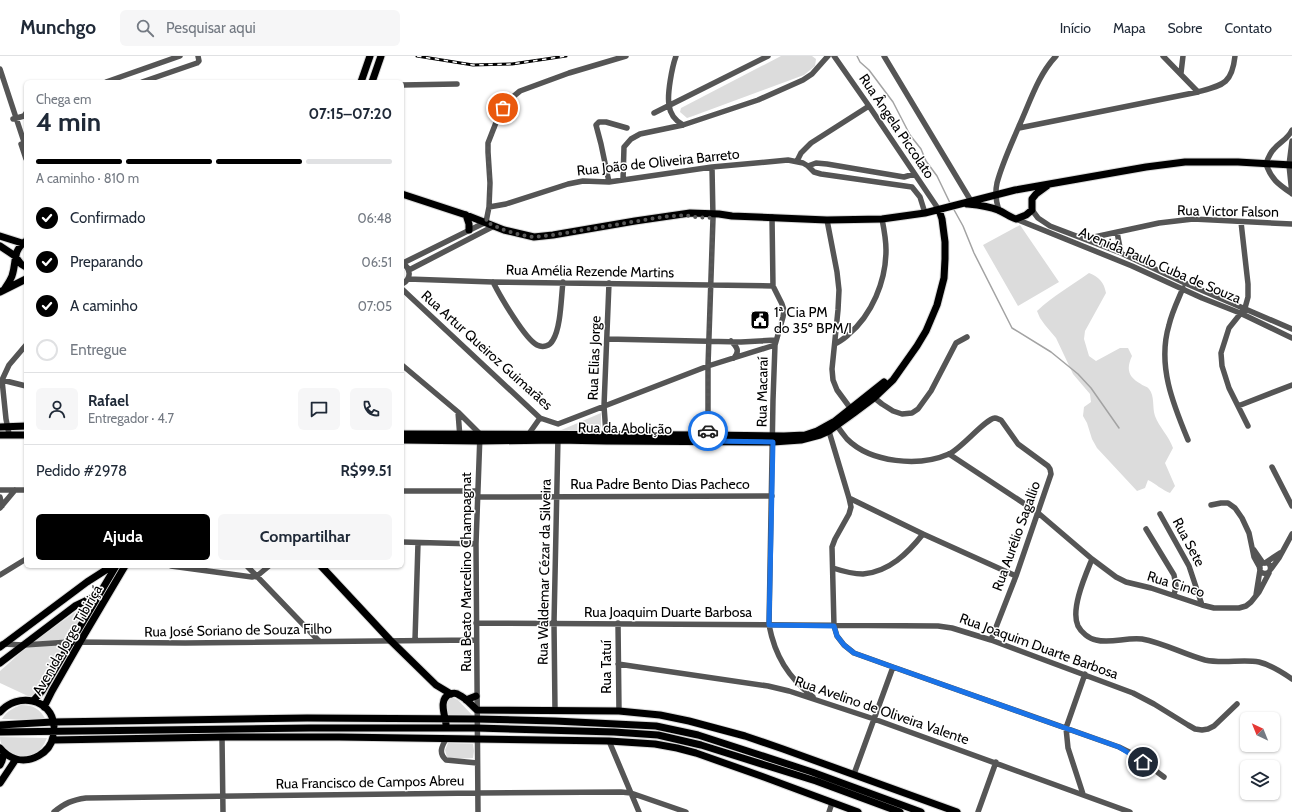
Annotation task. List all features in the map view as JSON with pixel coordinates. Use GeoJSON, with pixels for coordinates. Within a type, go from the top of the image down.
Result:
{"type":"FeatureCollection","features":[{"type":"Feature","properties":{"kind":"main road"},"geometry":{"type":"LineString","coordinates":[[362,80],[370,57]]}},
{"type":"Feature","properties":{"kind":"main road"},"geometry":{"type":"LineString","coordinates":[[373,80],[380,59]]}},
{"type":"Feature","properties":{"kind":"main road"},"geometry":{"type":"LineString","coordinates":[[404,195],[521,235],[534,237],[696,213],[713,216],[827,220],[882,219],[925,213],[996,194],[1146,167],[1185,162],[1290,165]]}},
{"type":"Feature","properties":{"kind":"main road"},"geometry":{"type":"LineString","coordinates":[[1032,199],[1039,192],[1053,184]]}},
{"type":"Feature","properties":{"kind":"main road"},"geometry":{"type":"LineString","coordinates":[[961,204],[986,206],[1016,219],[1026,215],[1032,210],[1032,199],[1030,194],[1023,189]]}},
{"type":"Feature","properties":{"kind":"main road","name":"Rua da Abolição"},"geometry":{"type":"LineString","coordinates":[[404,434],[479,438],[558,437],[606,434],[801,440],[820,435],[893,380],[926,331],[941,293],[944,278],[945,254],[942,209]]}},
{"type":"Feature","properties":{"kind":"main road"},"geometry":{"type":"LineString","coordinates":[[466,215],[469,230]]}},
{"type":"Feature","properties":{"kind":"main road"},"geometry":{"type":"LineString","coordinates":[[0,236],[24,242],[16,251],[12,277],[2,291]]}},
{"type":"Feature","properties":{"kind":"main road"},"geometry":{"type":"LineString","coordinates":[[0,246],[15,256],[24,266]]}},
{"type":"Feature","properties":{"kind":"main road"},"geometry":{"type":"LineString","coordinates":[[2,291],[24,280]]}},
{"type":"Feature","properties":{"kind":"main road","name":"Rua da Abolição"},"geometry":{"type":"LineString","coordinates":[[836,424],[851,409],[872,396]]}},
{"type":"Feature","properties":{"kind":"main road"},"geometry":{"type":"LineString","coordinates":[[0,427],[24,426]]}},
{"type":"Feature","properties":{"kind":"main road"},"geometry":{"type":"LineString","coordinates":[[0,435],[24,435]]}},
{"type":"Feature","properties":{"kind":"main road","name":"Rua da Abolição"},"geometry":{"type":"LineString","coordinates":[[479,438],[528,435],[606,441],[708,438]]}},
{"type":"Feature","properties":{"kind":"main road","name":"Rua da Abolição"},"geometry":{"type":"LineString","coordinates":[[404,440],[460,437]]}},
{"type":"Feature","properties":{"kind":"main road"},"geometry":{"type":"LineString","coordinates":[[1,645],[86,582],[109,568]]}},
{"type":"Feature","properties":{"kind":"main road","name":"Avenida Jorge Tibiriçá"},"geometry":{"type":"LineString","coordinates":[[33,701],[42,691],[115,568]]}},
{"type":"Feature","properties":{"kind":"main road","name":"Avenida Jorge Tibiriçá"},"geometry":{"type":"LineString","coordinates":[[44,707],[124,568]]}},
{"type":"Feature","properties":{"kind":"main road"},"geometry":{"type":"LineString","coordinates":[[323,568],[390,640],[436,685],[451,694],[459,695],[477,710],[618,711],[690,721],[716,727],[783,748],[957,812]]}},
{"type":"Feature","properties":{"kind":"main road"},"geometry":{"type":"LineString","coordinates":[[0,663],[75,606],[98,595],[106,598]]}},
{"type":"Feature","properties":{"kind":"main road"},"geometry":{"type":"LineString","coordinates":[[75,606],[80,606],[88,612]]}},
{"type":"Feature","properties":{"kind":"main road"},"geometry":{"type":"LineString","coordinates":[[436,685],[443,701],[443,710],[447,729],[446,739]]}},
{"type":"Feature","properties":{"kind":"main road"},"geometry":{"type":"LineString","coordinates":[[443,701],[448,695],[451,694]]}},
{"type":"Feature","properties":{"kind":"main road"},"geometry":{"type":"LineString","coordinates":[[466,700],[476,696]]}},
{"type":"Feature","properties":{"kind":"main road","name":"Avenida Jorge Tibiriçá"},"geometry":{"type":"LineString","coordinates":[[0,712],[14,701],[33,701],[44,707],[49,712],[53,722],[54,731],[52,740],[45,751],[34,759],[16,759]]}},
{"type":"Feature","properties":{"kind":"main road"},"geometry":{"type":"LineString","coordinates":[[0,725],[53,722],[307,718],[477,719],[656,726],[706,738],[812,772],[921,812]]}},
{"type":"Feature","properties":{"kind":"main road"},"geometry":{"type":"LineString","coordinates":[[0,732],[310,728],[477,728],[614,732],[658,735],[701,745],[801,777],[900,812]]}},
{"type":"Feature","properties":{"kind":"main road"},"geometry":{"type":"LineString","coordinates":[[52,740],[222,737],[609,741],[655,744],[677,748],[761,776],[858,812]]}},
{"type":"Feature","properties":{"kind":"main road"},"geometry":{"type":"LineString","coordinates":[[0,783],[16,759],[2,750]]}},
{"type":"Feature","properties":{"kind":"main road"},"geometry":{"type":"LineString","coordinates":[[0,765],[2,761],[2,750]]}},
{"type":"Feature","properties":{"kind":"street"},"geometry":{"type":"LineString","coordinates":[[112,80],[180,56]]}},
{"type":"Feature","properties":{"kind":"street"},"geometry":{"type":"LineString","coordinates":[[148,80],[197,63],[199,61],[198,56]]}},
{"type":"Feature","properties":{"kind":"street"},"geometry":{"type":"LineString","coordinates":[[404,262],[486,222],[489,207],[490,182],[488,143],[497,120],[509,100],[520,91],[569,73],[626,56]]}},
{"type":"Feature","properties":{"kind":"street"},"geometry":{"type":"LineString","coordinates":[[676,56],[670,85],[669,105],[673,116],[683,125]]}},
{"type":"Feature","properties":{"kind":"street"},"geometry":{"type":"LineString","coordinates":[[654,112],[768,56]]}},
{"type":"Feature","properties":{"kind":"street"},"geometry":{"type":"LineString","coordinates":[[623,180],[624,148],[631,139],[640,134],[683,125],[758,100],[803,80],[812,74],[828,56]]}},
{"type":"Feature","properties":{"kind":"street","name":"Rua Ângela Piccolato"},"geometry":{"type":"LineString","coordinates":[[834,56],[923,188],[942,209]]}},
{"type":"Feature","properties":{"kind":"street"},"geometry":{"type":"LineString","coordinates":[[884,56],[971,201]]}},
{"type":"Feature","properties":{"kind":"street"},"geometry":{"type":"LineString","coordinates":[[999,211],[996,194],[998,180],[1007,155],[1039,80],[1046,68],[1056,56]]}},
{"type":"Feature","properties":{"kind":"street"},"geometry":{"type":"LineString","coordinates":[[1163,56],[1198,92]]}},
{"type":"Feature","properties":{"kind":"street"},"geometry":{"type":"LineString","coordinates":[[1181,74],[1183,56]]}},
{"type":"Feature","properties":{"kind":"street"},"geometry":{"type":"LineString","coordinates":[[1019,128],[1215,88],[1228,79],[1232,74],[1235,56]]}},
{"type":"Feature","properties":{"kind":"street"},"geometry":{"type":"LineString","coordinates":[[0,69],[24,152]]}},
{"type":"Feature","properties":{"kind":"street"},"geometry":{"type":"LineString","coordinates":[[0,81],[24,143]]}},
{"type":"Feature","properties":{"kind":"street"},"geometry":{"type":"LineString","coordinates":[[404,85],[457,84]]}},
{"type":"Feature","properties":{"kind":"street"},"geometry":{"type":"LineString","coordinates":[[797,161],[801,153],[811,144],[869,106]]}},
{"type":"Feature","properties":{"kind":"street"},"geometry":{"type":"LineString","coordinates":[[14,119],[24,115]]}},
{"type":"Feature","properties":{"kind":"street"},"geometry":{"type":"LineString","coordinates":[[609,182],[596,125],[599,122],[606,122],[627,128]]}},
{"type":"Feature","properties":{"kind":"street"},"geometry":{"type":"LineString","coordinates":[[1292,130],[1289,136],[1270,154],[1266,164],[1269,173],[1275,181],[1292,194]]}},
{"type":"Feature","properties":{"kind":"street"},"geometry":{"type":"LineString","coordinates":[[1282,142],[1291,150]]}},
{"type":"Feature","properties":{"kind":"street"},"geometry":{"type":"LineString","coordinates":[[1292,142],[1290,165],[1292,194]]}},
{"type":"Feature","properties":{"kind":"street","name":"Rua João de Oliveira Barreto"},"geometry":{"type":"LineString","coordinates":[[489,207],[506,204],[568,184],[583,181],[609,182],[712,167],[788,160],[797,161],[808,166],[814,172],[821,174],[923,188]]}},
{"type":"Feature","properties":{"kind":"street"},"geometry":{"type":"LineString","coordinates":[[808,166],[816,163],[827,164],[904,177],[914,174]]}},
{"type":"Feature","properties":{"kind":"street"},"geometry":{"type":"LineString","coordinates":[[708,438],[708,366],[713,216],[712,167]]}},
{"type":"Feature","properties":{"kind":"street"},"geometry":{"type":"LineString","coordinates":[[912,187],[920,197],[925,213]]}},
{"type":"Feature","properties":{"kind":"street","name":"Avenida Paulo Cuba de Souza"},"geometry":{"type":"LineString","coordinates":[[1032,210],[1038,218],[1050,226],[1121,253],[1185,283],[1292,329]]}},
{"type":"Feature","properties":{"kind":"street","name":"Rua Macaraí"},"geometry":{"type":"LineString","coordinates":[[772,218],[772,286],[784,310],[775,343],[769,625],[772,641],[786,670],[804,690],[816,699]]}},
{"type":"Feature","properties":{"kind":"street"},"geometry":{"type":"LineString","coordinates":[[835,344],[848,336],[859,325],[868,312],[882,281],[886,251],[882,219]]}},
{"type":"Feature","properties":{"kind":"street","name":"Avenida Paulo Cuba de Souza"},"geometry":{"type":"LineString","coordinates":[[1016,219],[1132,266],[1240,313],[1292,338]]}},
{"type":"Feature","properties":{"kind":"street","name":"Rua Victor Falson"},"geometry":{"type":"LineString","coordinates":[[1085,239],[1177,220],[1193,219],[1292,224]]}},
{"type":"Feature","properties":{"kind":"street"},"geometry":{"type":"LineString","coordinates":[[827,220],[839,290],[832,369],[833,380],[837,390],[851,409]]}},
{"type":"Feature","properties":{"kind":"street"},"geometry":{"type":"LineString","coordinates":[[1241,222],[1248,284],[1248,297],[1245,308],[1229,328],[1221,353],[1222,366],[1229,388],[1248,426]]}},
{"type":"Feature","properties":{"kind":"street"},"geometry":{"type":"LineString","coordinates":[[409,270],[494,226]]}},
{"type":"Feature","properties":{"kind":"street"},"geometry":{"type":"LineString","coordinates":[[1117,232],[1121,253]]}},
{"type":"Feature","properties":{"kind":"street"},"geometry":{"type":"LineString","coordinates":[[404,264],[410,273],[408,279],[404,282]]}},
{"type":"Feature","properties":{"kind":"street","name":"Rua Amélia Rezende Martins"},"geometry":{"type":"LineString","coordinates":[[408,279],[493,282],[772,286]]}},
{"type":"Feature","properties":{"kind":"street"},"geometry":{"type":"LineString","coordinates":[[493,282],[506,306],[529,338],[536,345],[541,347],[548,346],[553,341],[557,328],[563,282]]}},
{"type":"Feature","properties":{"kind":"street","name":"Rua Elias Jorge"},"geometry":{"type":"LineString","coordinates":[[606,434],[604,406],[608,283]]}},
{"type":"Feature","properties":{"kind":"street"},"geometry":{"type":"LineString","coordinates":[[1185,283],[1168,326],[1165,346],[1165,365],[1174,404],[1188,440]]}},
{"type":"Feature","properties":{"kind":"street","name":"Rua Artur Queiroz Guimarães"},"geometry":{"type":"LineString","coordinates":[[404,291],[540,418],[558,424],[604,406]]}},
{"type":"Feature","properties":{"kind":"street"},"geometry":{"type":"LineString","coordinates":[[872,396],[893,411],[902,414],[912,413],[918,409],[931,391],[956,343],[967,336]]}},
{"type":"Feature","properties":{"kind":"street"},"geometry":{"type":"LineString","coordinates":[[607,339],[709,340],[775,343]]}},
{"type":"Feature","properties":{"kind":"street"},"geometry":{"type":"LineString","coordinates":[[731,341],[736,346],[737,350],[737,354],[733,358]]}},
{"type":"Feature","properties":{"kind":"street"},"geometry":{"type":"LineString","coordinates":[[604,406],[708,366],[775,343]]}},
{"type":"Feature","properties":{"kind":"street"},"geometry":{"type":"LineString","coordinates":[[9,434],[2,380],[9,365],[24,346]]}},
{"type":"Feature","properties":{"kind":"street"},"geometry":{"type":"LineString","coordinates":[[404,366],[458,412],[479,438]]}},
{"type":"Feature","properties":{"kind":"street"},"geometry":{"type":"LineString","coordinates":[[2,380],[24,386]]}},
{"type":"Feature","properties":{"kind":"street"},"geometry":{"type":"LineString","coordinates":[[1238,406],[1292,385]]}},
{"type":"Feature","properties":{"kind":"street"},"geometry":{"type":"LineString","coordinates":[[458,412],[460,437]]}},
{"type":"Feature","properties":{"kind":"street"},"geometry":{"type":"LineString","coordinates":[[528,435],[540,418]]}},
{"type":"Feature","properties":{"kind":"street","name":"Rua Aurélio Sagallio"},"geometry":{"type":"LineString","coordinates":[[948,454],[961,446],[986,422],[994,418],[1000,420],[1020,446],[1050,469],[1051,474],[1046,490],[1037,512],[1016,576],[991,640]]}},
{"type":"Feature","properties":{"kind":"street"},"geometry":{"type":"LineString","coordinates":[[836,424],[847,439],[856,446],[884,459],[903,462],[920,461],[948,454]]}},
{"type":"Feature","properties":{"kind":"street"},"geometry":{"type":"LineString","coordinates":[[828,429],[851,507],[850,514],[832,547],[834,626],[837,636],[844,645],[854,653],[1119,747],[1133,754],[1164,777]]}},
{"type":"Feature","properties":{"kind":"street","name":"Rua Waldemar Cézar da Silveira"},"geometry":{"type":"LineString","coordinates":[[555,710],[554,623],[558,437]]}},
{"type":"Feature","properties":{"kind":"street","name":"Rua Beato Marcelino Champagnat"},"geometry":{"type":"LineString","coordinates":[[478,812],[476,544],[479,438]]}},
{"type":"Feature","properties":{"kind":"street","name":"Rua Cinco"},"geometry":{"type":"LineString","coordinates":[[948,454],[1037,512],[1092,558],[1126,582],[1214,608],[1239,608],[1246,606],[1251,602],[1259,592],[1292,534]]}},
{"type":"Feature","properties":{"kind":"street"},"geometry":{"type":"LineString","coordinates":[[1272,467],[1292,506]]}},
{"type":"Feature","properties":{"kind":"street"},"geometry":{"type":"LineString","coordinates":[[0,490],[24,490]]}},
{"type":"Feature","properties":{"kind":"street"},"geometry":{"type":"LineString","coordinates":[[1,507],[16,490]]}},
{"type":"Feature","properties":{"kind":"street"},"geometry":{"type":"LineString","coordinates":[[404,491],[477,491]]}},
{"type":"Feature","properties":{"kind":"street","name":"Rua Padre Bento Dias Pacheco"},"geometry":{"type":"LineString","coordinates":[[477,497],[772,496]]}},
{"type":"Feature","properties":{"kind":"street"},"geometry":{"type":"LineString","coordinates":[[0,497],[1,507]]}},
{"type":"Feature","properties":{"kind":"street"},"geometry":{"type":"LineString","coordinates":[[849,498],[923,534],[1016,576]]}},
{"type":"Feature","properties":{"kind":"street"},"geometry":{"type":"LineString","coordinates":[[1211,505],[1228,503],[1235,508],[1246,525],[1252,546],[1262,566],[1264,574],[1270,571],[1270,565],[1262,566]]}},
{"type":"Feature","properties":{"kind":"street","name":"Rua Sete"},"geometry":{"type":"LineString","coordinates":[[1160,514],[1190,566],[1202,605]]}},
{"type":"Feature","properties":{"kind":"street"},"geometry":{"type":"LineString","coordinates":[[1146,529],[1174,575],[1176,586],[1174,595]]}},
{"type":"Feature","properties":{"kind":"street"},"geometry":{"type":"LineString","coordinates":[[833,568],[863,574],[883,568],[894,563],[906,554],[923,534]]}},
{"type":"Feature","properties":{"kind":"street"},"geometry":{"type":"LineString","coordinates":[[404,542],[476,544]]}},
{"type":"Feature","properties":{"kind":"street"},"geometry":{"type":"LineString","coordinates":[[415,640],[418,543]]}},
{"type":"Feature","properties":{"kind":"street"},"geometry":{"type":"LineString","coordinates":[[1256,595],[1262,566],[1280,553]]}},
{"type":"Feature","properties":{"kind":"street"},"geometry":{"type":"LineString","coordinates":[[1092,558],[1076,604],[1076,617],[1078,625],[1089,638],[1102,642],[1141,639],[1159,643],[1207,660],[1217,662],[1258,662],[1273,667],[1292,678]]}},
{"type":"Feature","properties":{"kind":"street"},"geometry":{"type":"LineString","coordinates":[[0,575],[24,560]]}},
{"type":"Feature","properties":{"kind":"street"},"geometry":{"type":"LineString","coordinates":[[184,568],[245,577],[257,576],[267,568]]}},
{"type":"Feature","properties":{"kind":"street"},"geometry":{"type":"LineString","coordinates":[[249,568],[319,641]]}},
{"type":"Feature","properties":{"kind":"street","name":"Rua Joaquim Duarte Barbosa"},"geometry":{"type":"LineString","coordinates":[[476,623],[938,626],[952,628],[991,640],[1085,674],[1138,696],[1195,729],[1208,729],[1214,726],[1237,704]]}},
{"type":"Feature","properties":{"kind":"street","name":"Rua Tatuí"},"geometry":{"type":"LineString","coordinates":[[618,623],[618,711]]}},
{"type":"Feature","properties":{"kind":"street","name":"Rua José Soriano de Souza Filho"},"geometry":{"type":"LineString","coordinates":[[1,645],[70,642],[185,643],[476,640]]}},
{"type":"Feature","properties":{"kind":"street","name":"Rua Avelino de Oliveira Valente"},"geometry":{"type":"LineString","coordinates":[[618,664],[768,686],[789,691],[996,762],[1130,812]]}},
{"type":"Feature","properties":{"kind":"street"},"geometry":{"type":"LineString","coordinates":[[854,774],[893,667]]}},
{"type":"Feature","properties":{"kind":"street"},"geometry":{"type":"LineString","coordinates":[[1083,794],[1068,748],[1066,728],[1085,674]]}},
{"type":"Feature","properties":{"kind":"street"},"geometry":{"type":"LineString","coordinates":[[222,737],[223,812]]}},
{"type":"Feature","properties":{"kind":"street"},"geometry":{"type":"LineString","coordinates":[[446,739],[441,747],[442,755],[446,760],[477,763]]}},
{"type":"Feature","properties":{"kind":"street"},"geometry":{"type":"LineString","coordinates":[[609,741],[639,812]]}},
{"type":"Feature","properties":{"kind":"street"},"geometry":{"type":"LineString","coordinates":[[978,812],[996,762]]}},
{"type":"Feature","properties":{"kind":"street","name":"Rua Francisco de Campos Abreu"},"geometry":{"type":"LineString","coordinates":[[54,812],[62,805],[74,800],[86,798],[478,792],[621,792],[631,793],[686,812]]}},
{"type":"Feature","properties":{"kind":"street"},"geometry":{"type":"LineString","coordinates":[[829,812],[832,803]]}},
{"type":"Feature","properties":{"kind":"shaded area"},"geometry":{"type":"Polygon","coordinates":[[[781,56],[812,56],[816,59],[815,66],[804,75],[693,116],[687,118],[680,112],[681,108],[781,56]]]}},
{"type":"Feature","properties":{"kind":"shaded area"},"geometry":{"type":"Polygon","coordinates":[[[1020,225],[1059,282],[1018,306],[983,245],[1020,225]]]}},
{"type":"Feature","properties":{"kind":"shaded area"},"geometry":{"type":"Polygon","coordinates":[[[1089,273],[1096,276],[1100,280],[1106,293],[1085,331],[1084,339],[1089,356],[1096,361],[1120,348],[1128,348],[1132,356],[1129,365],[1129,372],[1133,378],[1147,387],[1151,392],[1155,416],[1173,448],[1165,463],[1175,486],[1170,493],[1148,480],[1145,488],[1137,491],[1097,448],[1083,416],[1084,407],[1091,402],[1090,394],[1073,374],[1056,338],[1040,318],[1037,311],[1089,273]]]}},
{"type":"Feature","properties":{"kind":"shaded area"},"geometry":{"type":"Polygon","coordinates":[[[601,413],[601,434],[561,435],[559,431],[601,413]]]}},
{"type":"Feature","properties":{"kind":"shaded area"},"geometry":{"type":"Polygon","coordinates":[[[78,610],[82,610],[83,613],[35,693],[30,697],[0,683],[0,671],[28,646],[78,610]]]}},
{"type":"Feature","properties":{"kind":"shaded area"},"geometry":{"type":"Polygon","coordinates":[[[452,697],[458,700],[473,716],[446,715],[448,699],[452,697]]]}},
{"type":"Feature","properties":{"kind":"shaded area"},"geometry":{"type":"Polygon","coordinates":[[[21,705],[36,708],[46,720],[2,719],[10,710],[21,705]]]}},
{"type":"Feature","properties":{"kind":"shaded area"},"geometry":{"type":"Polygon","coordinates":[[[0,737],[47,738],[38,751],[28,756],[22,756],[12,754],[7,751],[1,743],[0,737]]]}},
{"type":"Feature","properties":{"kind":"shaded area"},"geometry":{"type":"Polygon","coordinates":[[[448,743],[473,744],[473,758],[454,759],[447,757],[445,750],[448,743]]]}},
{"type":"Feature","properties":{"kind":"waterway"},"geometry":{"type":"LineString","coordinates":[[857,56],[860,62],[869,70],[893,102],[910,135],[921,149],[926,161],[937,176],[951,205]]}},
{"type":"Feature","properties":{"kind":"waterway"},"geometry":{"type":"LineString","coordinates":[[953,208],[1012,328],[1051,352],[1078,374],[1091,388],[1119,428]]}},
{"type":"Feature","properties":{"kind":"railway"},"geometry":{"type":"LineString","coordinates":[[417,56],[473,65],[512,64],[566,56]]}},
{"type":"Feature","properties":{"kind":"way so far"},"geometry":{"type":"LineString","coordinates":[[503,108],[488,143],[490,182],[489,207],[486,222],[504,230],[534,237],[662,217],[686,215],[693,217],[713,218],[708,366],[708,431]]}},
{"type":"Feature","properties":{"kind":"place","name":"1ª Cia PM do 35º BPM/I"},"geometry":{"type":"Point","coordinates":[760,320]}},
{"type":"Feature","properties":{"kind":"route"},"geometry":{"type":"LineString","coordinates":[[708,431],[708,441],[773,442],[769,625],[834,626],[837,636],[844,645],[854,653],[1119,747],[1133,754],[1143,762]]}}]}
